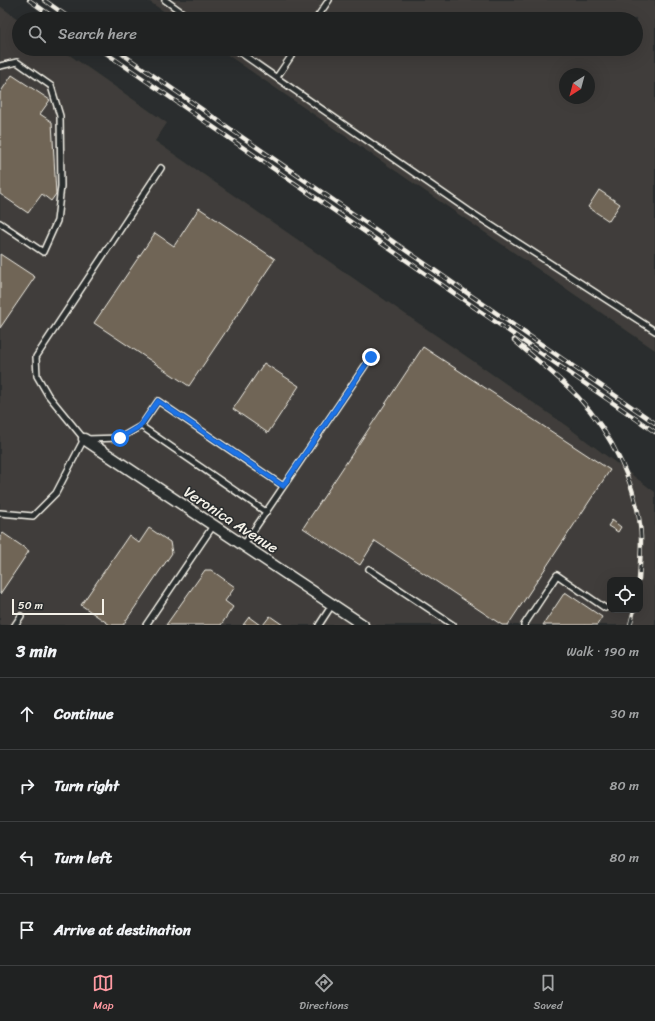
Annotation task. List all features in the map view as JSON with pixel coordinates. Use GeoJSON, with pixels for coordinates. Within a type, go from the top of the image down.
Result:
{"type":"FeatureCollection","features":[{"type":"Feature","properties":{"kind":"street","name":"Veronica Avenue"},"geometry":{"type":"LineString","coordinates":[[84,439],[362,625]]}},
{"type":"Feature","properties":{"kind":"lane"},"geometry":{"type":"LineString","coordinates":[[165,0],[181,12]]}},
{"type":"Feature","properties":{"kind":"lane"},"geometry":{"type":"LineString","coordinates":[[321,12],[329,0]]}},
{"type":"Feature","properties":{"kind":"lane"},"geometry":{"type":"LineString","coordinates":[[246,56],[469,211],[655,331]]}},
{"type":"Feature","properties":{"kind":"lane"},"geometry":{"type":"LineString","coordinates":[[277,77],[291,56]]}},
{"type":"Feature","properties":{"kind":"lane"},"geometry":{"type":"LineString","coordinates":[[0,66],[17,62],[51,86],[60,116],[61,186],[57,220],[43,252],[0,223]]}},
{"type":"Feature","properties":{"kind":"lane"},"geometry":{"type":"LineString","coordinates":[[84,439],[48,395],[38,376],[36,357],[160,168]]}},
{"type":"Feature","properties":{"kind":"lane"},"geometry":{"type":"LineString","coordinates":[[243,546],[371,357]]}},
{"type":"Feature","properties":{"kind":"lane"},"geometry":{"type":"LineString","coordinates":[[84,439],[120,438],[140,426],[158,401],[283,486]]}},
{"type":"Feature","properties":{"kind":"lane"},"geometry":{"type":"LineString","coordinates":[[140,426],[266,512]]}},
{"type":"Feature","properties":{"kind":"lane"},"geometry":{"type":"LineString","coordinates":[[0,513],[34,516],[56,493],[84,439]]}},
{"type":"Feature","properties":{"kind":"lane"},"geometry":{"type":"LineString","coordinates":[[146,625],[213,526]]}},
{"type":"Feature","properties":{"kind":"lane"},"geometry":{"type":"LineString","coordinates":[[369,569],[453,625]]}},
{"type":"Feature","properties":{"kind":"lane"},"geometry":{"type":"LineString","coordinates":[[524,625],[558,575],[605,608]]}},
{"type":"Feature","properties":{"kind":"lane"},"geometry":{"type":"LineString","coordinates":[[319,625],[332,605]]}},
{"type":"Feature","properties":{"kind":"lane"},"geometry":{"type":"LineString","coordinates":[[15,625],[21,616]]}},
{"type":"Feature","properties":{"kind":"shaded area"},"geometry":{"type":"Polygon","coordinates":[[[147,0],[655,0],[655,350],[229,56],[643,56],[643,12],[165,12],[147,0]]]}},
{"type":"Feature","properties":{"kind":"shaded area"},"geometry":{"type":"Polygon","coordinates":[[[0,6],[12,15],[12,56],[71,56],[167,123],[155,141],[557,419],[655,492],[655,625],[0,625],[0,6]]]}},
{"type":"Feature","properties":{"kind":"building"},"geometry":{"type":"Polygon","coordinates":[[[12,75],[50,100],[40,114],[52,122],[56,194],[51,201],[42,194],[28,213],[0,194],[0,93],[12,75]]]}},
{"type":"Feature","properties":{"kind":"building"},"geometry":{"type":"Polygon","coordinates":[[[599,190],[620,204],[609,221],[588,207],[599,190]]]}},
{"type":"Feature","properties":{"kind":"building"},"geometry":{"type":"Polygon","coordinates":[[[199,208],[275,259],[189,386],[94,323],[155,233],[174,246],[199,208]]]}},
{"type":"Feature","properties":{"kind":"building"},"geometry":{"type":"Polygon","coordinates":[[[0,254],[35,277],[0,328],[0,254]]]}},
{"type":"Feature","properties":{"kind":"building"},"geometry":{"type":"Polygon","coordinates":[[[423,347],[610,470],[508,625],[502,625],[375,541],[360,565],[303,528],[423,347]]]}},
{"type":"Feature","properties":{"kind":"building"},"geometry":{"type":"Polygon","coordinates":[[[264,363],[299,386],[268,433],[233,409],[264,363]]]}},
{"type":"Feature","properties":{"kind":"building"},"geometry":{"type":"Polygon","coordinates":[[[612,520],[621,527],[618,532],[608,526],[612,520]]]}},
{"type":"Feature","properties":{"kind":"building"},"geometry":{"type":"Polygon","coordinates":[[[149,528],[170,542],[172,553],[123,625],[110,625],[81,605],[129,535],[139,543],[149,528]]]}},
{"type":"Feature","properties":{"kind":"building"},"geometry":{"type":"Polygon","coordinates":[[[3,533],[29,551],[0,594],[0,537],[3,533]]]}},
{"type":"Feature","properties":{"kind":"building"},"geometry":{"type":"Polygon","coordinates":[[[205,570],[211,570],[235,587],[225,601],[233,607],[221,625],[166,625],[205,570]]]}},
{"type":"Feature","properties":{"kind":"building"},"geometry":{"type":"Polygon","coordinates":[[[565,592],[602,617],[597,625],[543,625],[565,592]]]}},
{"type":"Feature","properties":{"kind":"building"},"geometry":{"type":"Polygon","coordinates":[[[270,616],[283,625],[263,625],[270,616]]]}},
{"type":"Feature","properties":{"kind":"building"},"geometry":{"type":"Polygon","coordinates":[[[249,617],[260,625],[243,625],[249,617]]]}},
{"type":"Feature","properties":{"kind":"railway"},"geometry":{"type":"LineString","coordinates":[[29,0],[46,12]]}},
{"type":"Feature","properties":{"kind":"railway"},"geometry":{"type":"LineString","coordinates":[[44,0],[61,12]]}},
{"type":"Feature","properties":{"kind":"railway"},"geometry":{"type":"LineString","coordinates":[[110,56],[655,432]]}},
{"type":"Feature","properties":{"kind":"railway"},"geometry":{"type":"LineString","coordinates":[[125,56],[655,423]]}},
{"type":"Feature","properties":{"kind":"railway"},"geometry":{"type":"LineString","coordinates":[[514,340],[578,397],[590,411],[612,444],[629,481],[639,519],[641,537],[639,577]]}},
{"type":"Feature","properties":{"kind":"railway"},"geometry":{"type":"LineString","coordinates":[[630,625],[633,613]]}},
{"type":"Feature","properties":{"kind":"route"},"geometry":{"type":"LineString","coordinates":[[120,438],[140,426],[158,401],[283,486],[371,357]]}}]}
